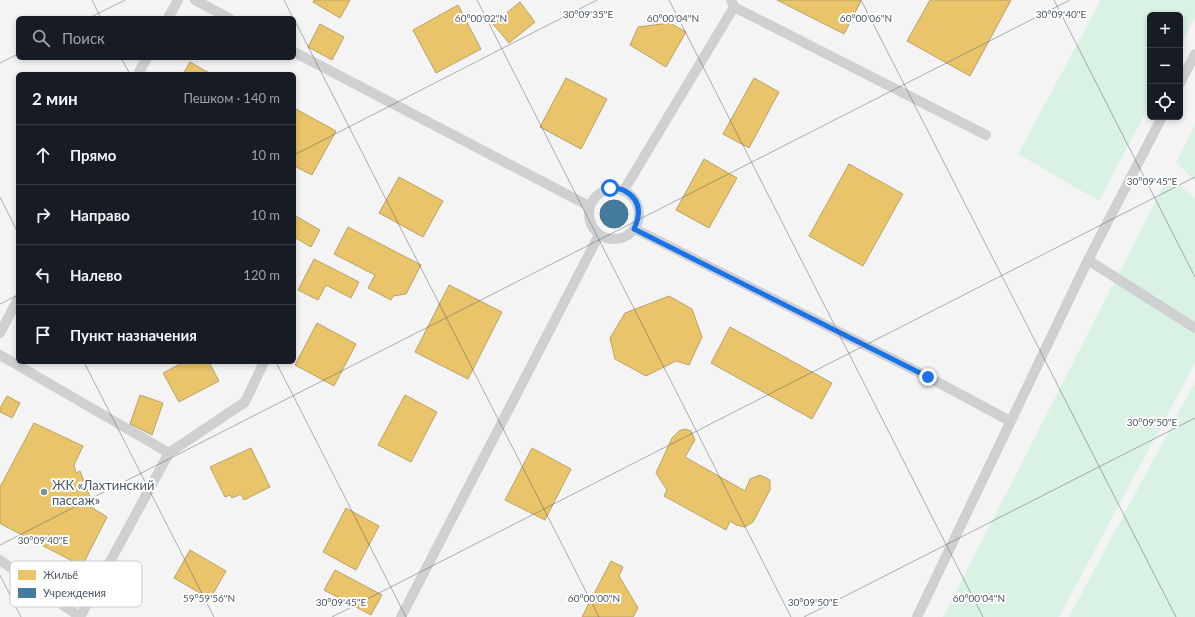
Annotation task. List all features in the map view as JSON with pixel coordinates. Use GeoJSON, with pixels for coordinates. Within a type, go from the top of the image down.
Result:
{"type":"FeatureCollection","features":[{"type":"Feature","properties":{"kind":"lane"},"geometry":{"type":"LineString","coordinates":[[169,16],[178,0]]}},
{"type":"Feature","properties":{"kind":"lane"},"geometry":{"type":"LineString","coordinates":[[195,0],[225,16]]}},
{"type":"Feature","properties":{"kind":"lane"},"geometry":{"type":"LineString","coordinates":[[624,190],[732,3],[986,135]]}},
{"type":"Feature","properties":{"kind":"lane"},"geometry":{"type":"LineString","coordinates":[[296,53],[589,206]]}},
{"type":"Feature","properties":{"kind":"lane"},"geometry":{"type":"LineString","coordinates":[[1183,77],[1195,54]]}},
{"type":"Feature","properties":{"kind":"lane"},"geometry":{"type":"LineString","coordinates":[[139,72],[146,60]]}},
{"type":"Feature","properties":{"kind":"lane"},"geometry":{"type":"LineString","coordinates":[[916,617],[1088,260],[1160,120]]}},
{"type":"Feature","properties":{"kind":"lane"},"geometry":{"type":"LineString","coordinates":[[610,188],[624,190],[634,197],[639,207],[639,218],[634,229],[624,237],[612,239],[599,235],[592,227],[588,217],[589,206],[597,194],[610,188]]}},
{"type":"Feature","properties":{"kind":"lane"},"geometry":{"type":"LineString","coordinates":[[634,229],[921,374],[1010,421]]}},
{"type":"Feature","properties":{"kind":"lane"},"geometry":{"type":"LineString","coordinates":[[401,617],[599,235]]}},
{"type":"Feature","properties":{"kind":"lane"},"geometry":{"type":"LineString","coordinates":[[1088,260],[1195,328]]}},
{"type":"Feature","properties":{"kind":"lane"},"geometry":{"type":"LineString","coordinates":[[0,333],[16,303]]}},
{"type":"Feature","properties":{"kind":"lane"},"geometry":{"type":"LineString","coordinates":[[0,355],[169,453]]}},
{"type":"Feature","properties":{"kind":"lane"},"geometry":{"type":"LineString","coordinates":[[110,561],[169,453],[245,402],[263,364]]}},
{"type":"Feature","properties":{"kind":"lane"},"geometry":{"type":"LineString","coordinates":[[0,560],[10,567]]}},
{"type":"Feature","properties":{"kind":"lane"},"geometry":{"type":"LineString","coordinates":[[66,607],[80,617],[85,607]]}},
{"type":"Feature","properties":{"kind":"green space"},"geometry":{"type":"Polygon","coordinates":[[[1101,0],[1195,0],[1195,17],[1183,40],[1183,12],[1147,12],[1147,110],[1099,201],[1018,154],[1101,0]]]}},
{"type":"Feature","properties":{"kind":"green space"},"geometry":{"type":"Polygon","coordinates":[[[1195,124],[1195,181],[1176,162],[1195,124]]]}},
{"type":"Feature","properties":{"kind":"green space"},"geometry":{"type":"Polygon","coordinates":[[[1169,175],[1195,199],[1195,363],[1059,617],[943,617],[1169,175]]]}},
{"type":"Feature","properties":{"kind":"green space"},"geometry":{"type":"Polygon","coordinates":[[[1195,382],[1195,617],[1069,617],[1195,382]]]}},
{"type":"Feature","properties":{"kind":"building: Жильё"},"geometry":{"type":"Polygon","coordinates":[[[314,0],[350,0],[340,18],[313,2],[314,0]]]}},
{"type":"Feature","properties":{"kind":"building: Жильё"},"geometry":{"type":"Polygon","coordinates":[[[777,0],[859,0],[861,1],[844,34],[777,0]]]}},
{"type":"Feature","properties":{"kind":"building: Жильё"},"geometry":{"type":"Polygon","coordinates":[[[930,0],[1011,0],[970,76],[907,41],[930,0]]]}},
{"type":"Feature","properties":{"kind":"building: Жильё"},"geometry":{"type":"Polygon","coordinates":[[[520,2],[535,22],[509,43],[493,24],[520,2]]]}},
{"type":"Feature","properties":{"kind":"building: Жильё"},"geometry":{"type":"Polygon","coordinates":[[[458,5],[481,49],[436,73],[413,30],[458,5]]]}},
{"type":"Feature","properties":{"kind":"building: Жильё"},"geometry":{"type":"Polygon","coordinates":[[[670,23],[686,32],[666,67],[630,45],[638,27],[670,23]]]}},
{"type":"Feature","properties":{"kind":"building: Жильё"},"geometry":{"type":"Polygon","coordinates":[[[320,24],[344,37],[332,60],[308,47],[320,24]]]}},
{"type":"Feature","properties":{"kind":"building: Жильё"},"geometry":{"type":"Polygon","coordinates":[[[190,62],[208,72],[184,72],[190,62]]]}},
{"type":"Feature","properties":{"kind":"building: Жильё"},"geometry":{"type":"Polygon","coordinates":[[[566,78],[607,99],[581,149],[540,127],[566,78]]]}},
{"type":"Feature","properties":{"kind":"building: Жильё"},"geometry":{"type":"Polygon","coordinates":[[[754,78],[779,92],[749,148],[723,134],[754,78]]]}},
{"type":"Feature","properties":{"kind":"building: Жильё"},"geometry":{"type":"Polygon","coordinates":[[[296,109],[336,131],[312,175],[296,167],[296,109]]]}},
{"type":"Feature","properties":{"kind":"building: Жильё"},"geometry":{"type":"Polygon","coordinates":[[[704,159],[737,178],[709,228],[676,210],[704,159]]]}},
{"type":"Feature","properties":{"kind":"building: Жильё"},"geometry":{"type":"Polygon","coordinates":[[[849,164],[903,194],[863,266],[809,236],[849,164]]]}},
{"type":"Feature","properties":{"kind":"building: Жильё"},"geometry":{"type":"Polygon","coordinates":[[[399,177],[443,201],[423,237],[379,213],[399,177]]]}},
{"type":"Feature","properties":{"kind":"building: Жильё"},"geometry":{"type":"Polygon","coordinates":[[[296,216],[320,230],[311,247],[296,238],[296,216]]]}},
{"type":"Feature","properties":{"kind":"building: Жильё"},"geometry":{"type":"Polygon","coordinates":[[[348,227],[421,265],[406,294],[393,296],[391,300],[368,288],[375,275],[334,254],[348,227]]]}},
{"type":"Feature","properties":{"kind":"building: Жильё"},"geometry":{"type":"Polygon","coordinates":[[[314,259],[359,282],[351,298],[326,285],[318,300],[298,290],[314,259]]]}},
{"type":"Feature","properties":{"kind":"building: Жильё"},"geometry":{"type":"Polygon","coordinates":[[[449,285],[502,312],[468,379],[415,352],[449,285]]]}},
{"type":"Feature","properties":{"kind":"building: Жильё"},"geometry":{"type":"Polygon","coordinates":[[[669,296],[692,309],[702,337],[689,365],[676,361],[646,376],[615,359],[610,338],[625,313],[669,296]]]}},
{"type":"Feature","properties":{"kind":"building: Жильё"},"geometry":{"type":"Polygon","coordinates":[[[317,323],[356,344],[334,386],[295,365],[317,323]]]}},
{"type":"Feature","properties":{"kind":"building: Жильё"},"geometry":{"type":"Polygon","coordinates":[[[730,327],[832,383],[812,419],[711,363],[730,327]]]}},
{"type":"Feature","properties":{"kind":"building: Жильё"},"geometry":{"type":"Polygon","coordinates":[[[180,364],[210,364],[219,381],[179,402],[163,373],[180,364]]]}},
{"type":"Feature","properties":{"kind":"building: Жильё"},"geometry":{"type":"Polygon","coordinates":[[[140,395],[163,403],[152,435],[130,424],[140,395]]]}},
{"type":"Feature","properties":{"kind":"building: Жильё"},"geometry":{"type":"Polygon","coordinates":[[[405,395],[437,412],[411,462],[378,445],[405,395]]]}},
{"type":"Feature","properties":{"kind":"building: Жильё"},"geometry":{"type":"Polygon","coordinates":[[[7,396],[20,403],[12,418],[0,412],[0,408],[7,396]]]}},
{"type":"Feature","properties":{"kind":"building: Жильё","name":"ЖК «Лахтинский пассаж»"},"geometry":{"type":"Polygon","coordinates":[[[34,423],[83,446],[74,465],[76,473],[80,471],[90,497],[85,499],[91,507],[107,517],[85,561],[72,561],[1,524],[0,487],[34,423]]]}},
{"type":"Feature","properties":{"kind":"building: Жильё"},"geometry":{"type":"Polygon","coordinates":[[[685,429],[691,431],[695,440],[685,457],[745,491],[750,479],[760,475],[770,480],[770,490],[753,522],[745,527],[736,525],[730,521],[726,530],[664,496],[667,490],[656,473],[672,438],[679,431],[685,429]]]}},
{"type":"Feature","properties":{"kind":"building: Жильё"},"geometry":{"type":"Polygon","coordinates":[[[251,448],[270,487],[244,500],[241,494],[232,498],[230,495],[225,497],[210,467],[251,448]]]}},
{"type":"Feature","properties":{"kind":"building: Жильё"},"geometry":{"type":"Polygon","coordinates":[[[532,448],[571,469],[545,520],[505,500],[532,448]]]}},
{"type":"Feature","properties":{"kind":"building: Жильё"},"geometry":{"type":"Polygon","coordinates":[[[346,508],[379,526],[356,570],[323,552],[346,508]]]}},
{"type":"Feature","properties":{"kind":"building: Жильё"},"geometry":{"type":"Polygon","coordinates":[[[190,550],[226,571],[210,599],[174,578],[190,550]]]}},
{"type":"Feature","properties":{"kind":"building: Жильё"},"geometry":{"type":"Polygon","coordinates":[[[611,561],[623,567],[619,576],[638,608],[633,617],[582,617],[611,561]]]}},
{"type":"Feature","properties":{"kind":"building: Жильё"},"geometry":{"type":"Polygon","coordinates":[[[335,570],[382,595],[371,615],[324,590],[335,570]]]}},
{"type":"Feature","properties":{"kind":"building: Учреждения"},"geometry":{"type":"Polygon","coordinates":[[[614,200],[624,204],[628,214],[624,224],[614,228],[604,224],[600,214],[604,204],[614,200]]]}},
{"type":"Feature","properties":{"kind":"place","name":"ЖК «Лахтинский пассаж»"},"geometry":{"type":"Point","coordinates":[44,492]}},
{"type":"Feature","properties":{"kind":"route"},"geometry":{"type":"LineString","coordinates":[[610,188],[624,190],[634,197],[639,207],[639,218],[634,229],[928,377]]}}]}
